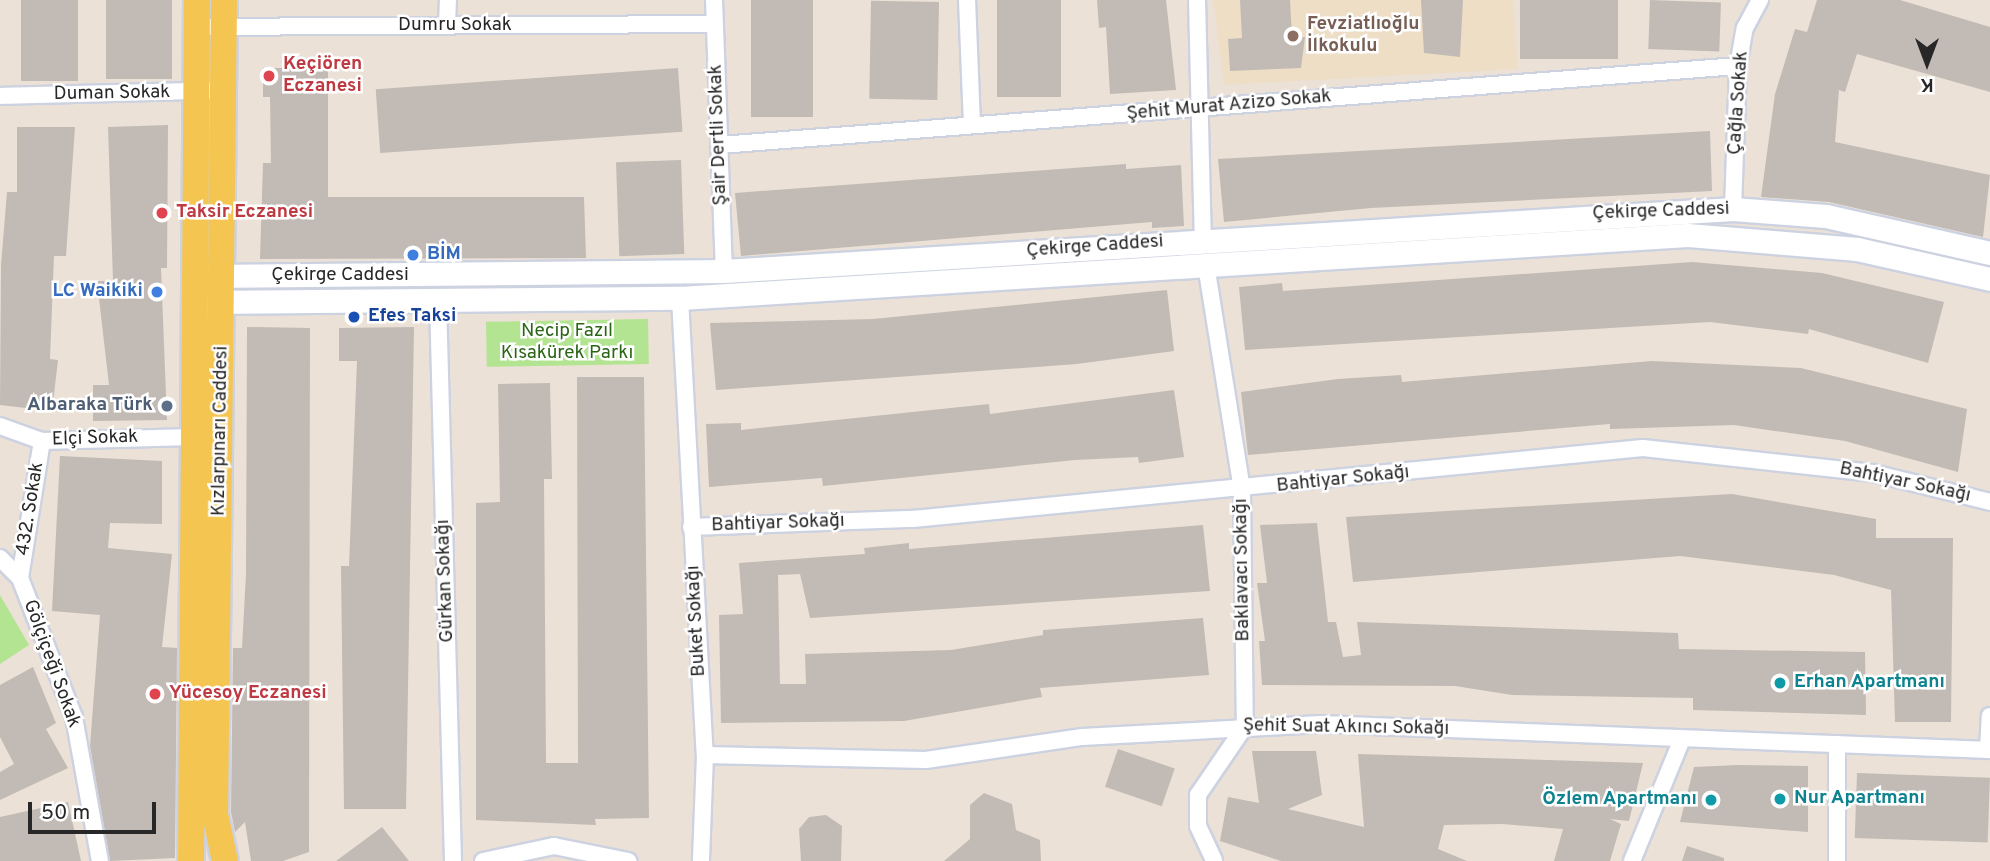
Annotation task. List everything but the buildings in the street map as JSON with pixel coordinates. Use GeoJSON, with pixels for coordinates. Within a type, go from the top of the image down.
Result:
{"type":"FeatureCollection","features":[{"type":"Feature","properties":{"kind":"main road","name":"Kızlarpınarı Caddesi"},"geometry":{"type":"LineString","coordinates":[[197,0],[192,93],[208,276]]}},
{"type":"Feature","properties":{"kind":"main road","name":"Kızlarpınarı Caddesi"},"geometry":{"type":"LineString","coordinates":[[224,0],[223,90],[208,302],[215,814],[225,861]]}},
{"type":"Feature","properties":{"kind":"main road","name":"Çekirge Caddesi"},"geometry":{"type":"LineString","coordinates":[[208,276],[724,271],[1733,209],[1826,216],[1990,253]]}},
{"type":"Feature","properties":{"kind":"main road","name":"Çekirge Caddesi"},"geometry":{"type":"LineString","coordinates":[[208,302],[680,298],[1686,235],[1773,237],[1857,248],[1990,279]]}},
{"type":"Feature","properties":{"kind":"main road","name":"Kızlarpınarı Caddesi"},"geometry":{"type":"LineString","coordinates":[[191,861],[193,437],[208,302]]}},
{"type":"Feature","properties":{"kind":"street"},"geometry":{"type":"LineString","coordinates":[[447,26],[449,0]]}},
{"type":"Feature","properties":{"kind":"street","name":"Şair Dertli Sokak"},"geometry":{"type":"LineString","coordinates":[[713,0],[724,271]]}},
{"type":"Feature","properties":{"kind":"street"},"geometry":{"type":"LineString","coordinates":[[967,0],[972,125]]}},
{"type":"Feature","properties":{"kind":"street"},"geometry":{"type":"LineString","coordinates":[[1197,0],[1204,110],[1203,240]]}},
{"type":"Feature","properties":{"kind":"street","name":"Çağla Sokak"},"geometry":{"type":"LineString","coordinates":[[1733,209],[1738,66],[1745,28],[1760,0]]}},
{"type":"Feature","properties":{"kind":"street","name":"Dumru Sokak"},"geometry":{"type":"LineString","coordinates":[[196,27],[714,24]]}},
{"type":"Feature","properties":{"kind":"street","name":"Şehit Murat Azizo Sokak"},"geometry":{"type":"LineString","coordinates":[[720,145],[1204,110],[1738,66]]}},
{"type":"Feature","properties":{"kind":"street","name":"Duman Sokak"},"geometry":{"type":"LineString","coordinates":[[0,96],[192,93],[223,90]]}},
{"type":"Feature","properties":{"kind":"street","name":"Baklavacı Sokağı"},"geometry":{"type":"LineString","coordinates":[[1206,265],[1242,491],[1245,726]]}},
{"type":"Feature","properties":{"kind":"street","name":"Buket Sokağı"},"geometry":{"type":"LineString","coordinates":[[680,298],[705,755],[701,861]]}},
{"type":"Feature","properties":{"kind":"street","name":"Gürkan Sokağı"},"geometry":{"type":"LineString","coordinates":[[438,300],[453,861]]}},
{"type":"Feature","properties":{"kind":"street","name":"Elçi Sokak"},"geometry":{"type":"LineString","coordinates":[[0,426],[42,440],[193,437]]}},
{"type":"Feature","properties":{"kind":"street","name":"432. Sokak"},"geometry":{"type":"LineString","coordinates":[[20,578],[42,440]]}},
{"type":"Feature","properties":{"kind":"street","name":"Bahtiyar Sokağı"},"geometry":{"type":"LineString","coordinates":[[691,527],[913,519],[1242,491],[1643,448],[1873,473],[1990,502]]}},
{"type":"Feature","properties":{"kind":"street","name":"Gölçiçeği Sokak"},"geometry":{"type":"LineString","coordinates":[[0,558],[20,578],[74,717],[100,861]]}},
{"type":"Feature","properties":{"kind":"street"},"geometry":{"type":"LineString","coordinates":[[1989,750],[1990,716]]}},
{"type":"Feature","properties":{"kind":"street"},"geometry":{"type":"LineString","coordinates":[[1214,861],[1198,826],[1198,795],[1245,726]]}},
{"type":"Feature","properties":{"kind":"street","name":"Şehit Suat Akıncı Sokağı"},"geometry":{"type":"LineString","coordinates":[[705,755],[926,760],[1082,737],[1245,726],[1989,750]]}},
{"type":"Feature","properties":{"kind":"street"},"geometry":{"type":"LineString","coordinates":[[1632,861],[1682,739]]}},
{"type":"Feature","properties":{"kind":"street"},"geometry":{"type":"LineString","coordinates":[[1837,861],[1838,744]]}},
{"type":"Feature","properties":{"kind":"street"},"geometry":{"type":"LineString","coordinates":[[483,861],[554,846],[628,861]]}},
{"type":"Feature","properties":{"kind":"shaded area"},"geometry":{"type":"Polygon","coordinates":[[[1213,0],[1513,0],[1518,69],[1224,85],[1213,0]]]}},
{"type":"Feature","properties":{"kind":"green space","name":"Necip Fazıl Kısakürek Parkı"},"geometry":{"type":"Polygon","coordinates":[[[648,319],[649,364],[487,367],[486,322],[648,319]]]}},
{"type":"Feature","properties":{"kind":"green space"},"geometry":{"type":"Polygon","coordinates":[[[0,595],[29,645],[0,664],[0,595]]]}},
{"type":"Feature","properties":{"kind":"place","name":"Fevziatlıoğlu İlkokulu"},"geometry":{"type":"Point","coordinates":[1293,36]}},
{"type":"Feature","properties":{"kind":"place","name":"Keçiören Eczanesi"},"geometry":{"type":"Point","coordinates":[269,76]}},
{"type":"Feature","properties":{"kind":"place","name":"Taksir Eczanesi"},"geometry":{"type":"Point","coordinates":[162,213]}},
{"type":"Feature","properties":{"kind":"place","name":"BİM"},"geometry":{"type":"Point","coordinates":[413,255]}},
{"type":"Feature","properties":{"kind":"place","name":"LC Waikiki"},"geometry":{"type":"Point","coordinates":[157,292]}},
{"type":"Feature","properties":{"kind":"place","name":"Efes Taksi"},"geometry":{"type":"Point","coordinates":[354,317]}},
{"type":"Feature","properties":{"kind":"place","name":"Albaraka Türk"},"geometry":{"type":"Point","coordinates":[167,406]}},
{"type":"Feature","properties":{"kind":"place","name":"Erhan Apartmanı"},"geometry":{"type":"Point","coordinates":[1780,683]}},
{"type":"Feature","properties":{"kind":"place","name":"Yücesoy Eczanesi"},"geometry":{"type":"Point","coordinates":[155,694]}},
{"type":"Feature","properties":{"kind":"place","name":"Nur Apartmanı"},"geometry":{"type":"Point","coordinates":[1780,799]}},
{"type":"Feature","properties":{"kind":"place","name":"Özlem Apartmanı"},"geometry":{"type":"Point","coordinates":[1711,800]}}]}
